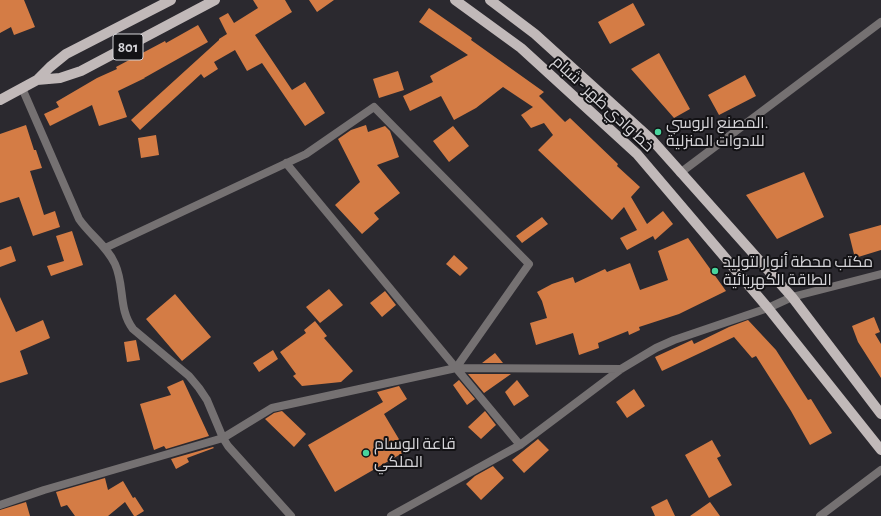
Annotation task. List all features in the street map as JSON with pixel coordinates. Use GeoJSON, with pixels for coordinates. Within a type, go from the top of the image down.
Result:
{"type":"FeatureCollection","features":[{"type":"Feature","properties":{"kind":"main road","name":"801"},"geometry":{"type":"LineString","coordinates":[[0,100],[37,80],[66,54],[171,0]]}},
{"type":"Feature","properties":{"kind":"main road","name":"801"},"geometry":{"type":"LineString","coordinates":[[37,80],[60,78],[81,71],[215,0]]}},
{"type":"Feature","properties":{"kind":"main road","name":"خط وادي ظهر - شبام"},"geometry":{"type":"LineString","coordinates":[[455,0],[521,48],[637,154],[768,308],[881,450]]}},
{"type":"Feature","properties":{"kind":"main road","name":"خط وادي ظهر - شبام"},"geometry":{"type":"LineString","coordinates":[[490,0],[535,34],[652,140],[792,297],[881,414]]}},
{"type":"Feature","properties":{"kind":"street"},"geometry":{"type":"LineString","coordinates":[[680,173],[881,22]]}},
{"type":"Feature","properties":{"kind":"street"},"geometry":{"type":"LineString","coordinates":[[22,88],[79,219],[105,248],[116,265],[119,274],[124,310],[132,329],[200,388],[207,400],[223,438],[234,454],[291,516]]}},
{"type":"Feature","properties":{"kind":"street"},"geometry":{"type":"LineString","coordinates":[[105,248],[306,154],[374,107],[529,264],[456,368]]}},
{"type":"Feature","properties":{"kind":"street"},"geometry":{"type":"LineString","coordinates":[[286,163],[520,445]]}},
{"type":"Feature","properties":{"kind":"street"},"geometry":{"type":"LineString","coordinates":[[391,516],[520,445],[621,369],[644,354],[674,340],[768,308],[792,297],[881,274]]}},
{"type":"Feature","properties":{"kind":"street"},"geometry":{"type":"LineString","coordinates":[[0,505],[44,490],[223,438],[272,408],[456,368],[621,369]]}},
{"type":"Feature","properties":{"kind":"street"},"geometry":{"type":"LineString","coordinates":[[820,516],[881,470]]}},
{"type":"Feature","properties":{"kind":"building"},"geometry":{"type":"Polygon","coordinates":[[[0,0],[24,0],[35,27],[14,35],[11,27],[0,33],[0,0]]]}},
{"type":"Feature","properties":{"kind":"building"},"geometry":{"type":"Polygon","coordinates":[[[253,0],[285,0],[292,12],[255,35],[292,90],[305,82],[325,113],[305,126],[262,63],[247,71],[235,50],[214,62],[218,69],[204,78],[201,74],[140,130],[131,120],[219,39],[227,34],[219,18],[228,13],[234,23],[258,8],[253,0]]]}},
{"type":"Feature","properties":{"kind":"building"},"geometry":{"type":"Polygon","coordinates":[[[309,0],[334,0],[317,12],[309,0]]]}},
{"type":"Feature","properties":{"kind":"building"},"geometry":{"type":"Polygon","coordinates":[[[633,3],[645,25],[610,44],[598,22],[633,3]]]}},
{"type":"Feature","properties":{"kind":"building"},"geometry":{"type":"Polygon","coordinates":[[[429,8],[544,92],[539,96],[565,122],[570,118],[618,164],[617,166],[640,187],[631,197],[647,224],[663,211],[673,224],[655,240],[653,236],[627,250],[620,238],[637,230],[624,207],[612,220],[538,150],[553,135],[544,123],[531,128],[521,115],[533,107],[503,87],[476,108],[454,120],[441,96],[410,111],[403,96],[433,82],[430,76],[468,55],[419,22],[429,8]]]}},
{"type":"Feature","properties":{"kind":"building"},"geometry":{"type":"Polygon","coordinates":[[[198,25],[208,42],[145,78],[118,91],[127,117],[99,126],[92,105],[50,126],[44,114],[59,107],[56,102],[97,78],[117,69],[116,67],[165,41],[166,43],[198,25]]]}},
{"type":"Feature","properties":{"kind":"building"},"geometry":{"type":"Polygon","coordinates":[[[659,53],[690,109],[674,118],[631,69],[659,53]]]}},
{"type":"Feature","properties":{"kind":"building"},"geometry":{"type":"Polygon","coordinates":[[[398,71],[404,90],[379,98],[373,79],[398,71]]]}},
{"type":"Feature","properties":{"kind":"building"},"geometry":{"type":"Polygon","coordinates":[[[745,75],[756,96],[719,115],[708,95],[745,75]]]}},
{"type":"Feature","properties":{"kind":"building"},"geometry":{"type":"Polygon","coordinates":[[[26,125],[34,150],[36,150],[42,168],[30,171],[44,215],[55,211],[60,227],[33,236],[19,197],[0,203],[0,134],[26,125]]]}},
{"type":"Feature","properties":{"kind":"building"},"geometry":{"type":"Polygon","coordinates":[[[366,125],[368,132],[385,126],[390,131],[399,157],[377,165],[400,193],[374,213],[379,219],[362,234],[335,205],[360,182],[338,139],[351,130],[366,125]]]}},
{"type":"Feature","properties":{"kind":"building"},"geometry":{"type":"Polygon","coordinates":[[[453,126],[469,146],[449,162],[433,141],[453,126]]]}},
{"type":"Feature","properties":{"kind":"building"},"geometry":{"type":"Polygon","coordinates":[[[156,135],[159,155],[141,158],[138,138],[156,135]]]}},
{"type":"Feature","properties":{"kind":"building"},"geometry":{"type":"Polygon","coordinates":[[[804,172],[824,217],[777,239],[746,195],[804,172]]]}},
{"type":"Feature","properties":{"kind":"building"},"geometry":{"type":"Polygon","coordinates":[[[542,217],[548,224],[522,243],[516,236],[542,217]]]}},
{"type":"Feature","properties":{"kind":"building"},"geometry":{"type":"Polygon","coordinates":[[[881,225],[881,250],[855,258],[849,234],[881,225]]]}},
{"type":"Feature","properties":{"kind":"building"},"geometry":{"type":"Polygon","coordinates":[[[72,231],[83,265],[51,276],[47,266],[64,261],[56,236],[72,231]]]}},
{"type":"Feature","properties":{"kind":"building"},"geometry":{"type":"Polygon","coordinates":[[[688,238],[726,291],[679,314],[639,327],[640,330],[629,335],[628,331],[598,343],[599,348],[579,355],[573,333],[536,345],[530,323],[547,318],[542,301],[537,292],[552,284],[573,277],[575,283],[605,269],[607,272],[630,263],[640,290],[668,280],[658,251],[688,238]]]}},
{"type":"Feature","properties":{"kind":"building"},"geometry":{"type":"Polygon","coordinates":[[[11,246],[16,261],[0,267],[0,250],[11,246]]]}},
{"type":"Feature","properties":{"kind":"building"},"geometry":{"type":"Polygon","coordinates":[[[454,255],[468,268],[460,276],[446,264],[454,255]]]}},
{"type":"Feature","properties":{"kind":"building"},"geometry":{"type":"Polygon","coordinates":[[[329,289],[343,305],[320,323],[306,307],[329,289]]]}},
{"type":"Feature","properties":{"kind":"building"},"geometry":{"type":"Polygon","coordinates":[[[385,291],[396,305],[382,317],[370,303],[385,291]]]}},
{"type":"Feature","properties":{"kind":"building"},"geometry":{"type":"Polygon","coordinates":[[[175,294],[211,337],[182,361],[146,319],[175,294]]]}},
{"type":"Feature","properties":{"kind":"building"},"geometry":{"type":"Polygon","coordinates":[[[0,297],[16,332],[43,320],[50,338],[20,351],[28,374],[0,383],[0,297]]]}},
{"type":"Feature","properties":{"kind":"building"},"geometry":{"type":"Polygon","coordinates":[[[874,317],[880,332],[875,334],[881,344],[881,378],[858,342],[852,326],[874,317]]]}},
{"type":"Feature","properties":{"kind":"building"},"geometry":{"type":"Polygon","coordinates":[[[748,320],[776,350],[808,400],[811,399],[832,433],[810,445],[791,411],[756,356],[752,358],[734,337],[662,371],[655,357],[692,340],[694,344],[729,327],[748,320]]]}},
{"type":"Feature","properties":{"kind":"building"},"geometry":{"type":"Polygon","coordinates":[[[315,321],[327,336],[324,338],[353,371],[341,382],[302,386],[293,376],[296,374],[280,352],[306,333],[304,330],[315,321]]]}},
{"type":"Feature","properties":{"kind":"building"},"geometry":{"type":"Polygon","coordinates":[[[136,340],[140,360],[127,362],[124,342],[136,340]]]}},
{"type":"Feature","properties":{"kind":"building"},"geometry":{"type":"Polygon","coordinates":[[[273,350],[278,359],[259,372],[253,363],[273,350]]]}},
{"type":"Feature","properties":{"kind":"building"},"geometry":{"type":"Polygon","coordinates":[[[495,353],[503,363],[482,363],[495,353]]]}},
{"type":"Feature","properties":{"kind":"building"},"geometry":{"type":"Polygon","coordinates":[[[468,374],[511,374],[484,393],[468,374]]]}},
{"type":"Feature","properties":{"kind":"building"},"geometry":{"type":"Polygon","coordinates":[[[183,380],[209,436],[166,449],[164,446],[154,450],[140,404],[171,395],[167,387],[183,380]]]}},
{"type":"Feature","properties":{"kind":"building"},"geometry":{"type":"Polygon","coordinates":[[[459,380],[475,399],[467,405],[453,385],[459,380]]]}},
{"type":"Feature","properties":{"kind":"building"},"geometry":{"type":"Polygon","coordinates":[[[517,380],[529,396],[514,406],[505,392],[517,380]]]}},
{"type":"Feature","properties":{"kind":"building"},"geometry":{"type":"Polygon","coordinates":[[[399,386],[407,399],[384,414],[406,451],[335,492],[308,445],[383,402],[377,392],[399,386]]]}},
{"type":"Feature","properties":{"kind":"building"},"geometry":{"type":"Polygon","coordinates":[[[634,389],[645,406],[627,418],[616,402],[634,389]]]}},
{"type":"Feature","properties":{"kind":"building"},"geometry":{"type":"Polygon","coordinates":[[[282,411],[306,434],[294,447],[265,419],[274,413],[282,411]]]}},
{"type":"Feature","properties":{"kind":"building"},"geometry":{"type":"Polygon","coordinates":[[[485,411],[496,425],[481,439],[468,427],[485,411]]]}},
{"type":"Feature","properties":{"kind":"building"},"geometry":{"type":"Polygon","coordinates":[[[538,439],[549,450],[524,473],[512,460],[538,439]]]}},
{"type":"Feature","properties":{"kind":"building"},"geometry":{"type":"Polygon","coordinates":[[[712,440],[721,456],[717,458],[732,485],[709,498],[685,455],[712,440]]]}},
{"type":"Feature","properties":{"kind":"building"},"geometry":{"type":"Polygon","coordinates":[[[213,447],[214,448],[187,458],[189,462],[176,469],[171,459],[213,447]]]}},
{"type":"Feature","properties":{"kind":"building"},"geometry":{"type":"Polygon","coordinates":[[[493,466],[504,478],[481,500],[466,484],[475,476],[493,466]]]}},
{"type":"Feature","properties":{"kind":"building"},"geometry":{"type":"Polygon","coordinates":[[[105,478],[108,490],[123,481],[133,498],[135,497],[144,511],[134,516],[125,502],[108,516],[75,516],[67,505],[61,507],[56,492],[105,478]]]}},
{"type":"Feature","properties":{"kind":"building"},"geometry":{"type":"Polygon","coordinates":[[[667,499],[675,516],[655,516],[651,507],[667,499]]]}},
{"type":"Feature","properties":{"kind":"building"},"geometry":{"type":"Polygon","coordinates":[[[26,502],[30,516],[0,516],[0,510],[26,502]]]}},
{"type":"Feature","properties":{"kind":"building"},"geometry":{"type":"Polygon","coordinates":[[[710,502],[720,516],[690,516],[710,502]]]}},
{"type":"Feature","properties":{"kind":"place","name":"المصنع الروسي. للادوات المنزلية"},"geometry":{"type":"Point","coordinates":[658,132]}},
{"type":"Feature","properties":{"kind":"place","name":"مكتب محطة أنوار لتوليد الطاقة الكهربائية"},"geometry":{"type":"Point","coordinates":[715,271]}},
{"type":"Feature","properties":{"kind":"place","name":"قاعة الوسام الملكي"},"geometry":{"type":"Point","coordinates":[366,453]}}]}
